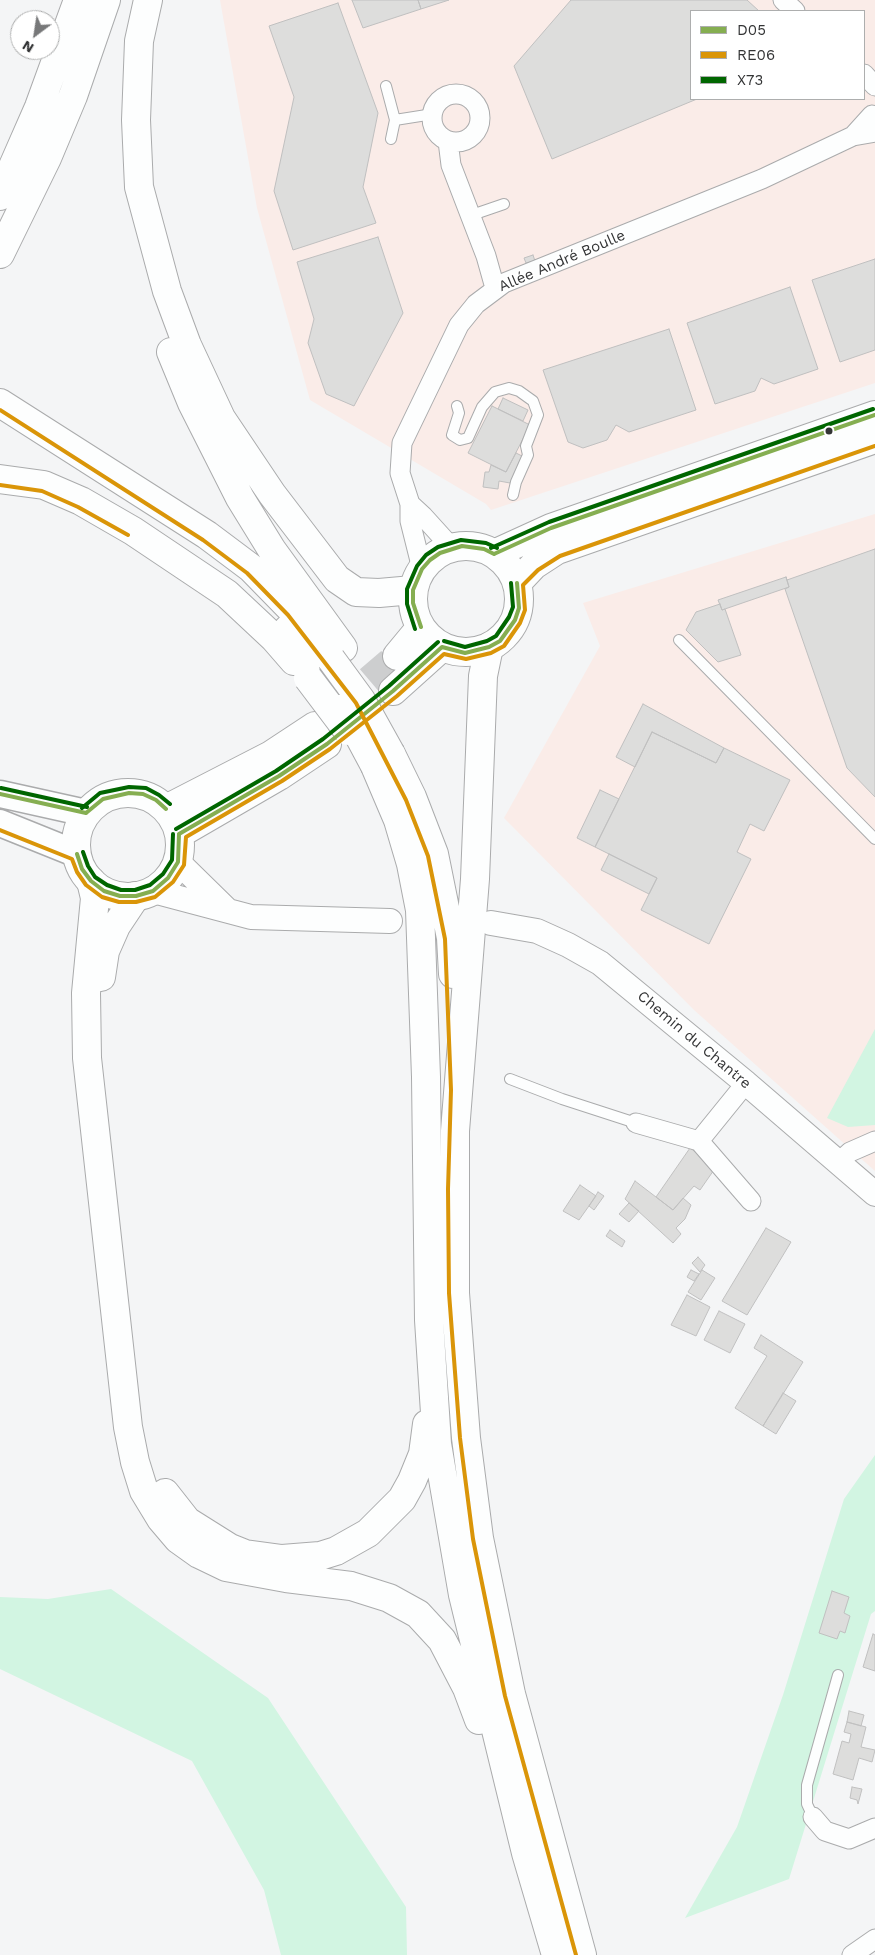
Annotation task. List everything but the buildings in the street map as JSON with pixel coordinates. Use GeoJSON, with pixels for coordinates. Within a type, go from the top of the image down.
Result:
{"type":"FeatureCollection","features":[{"type":"Feature","properties":{"kind":"main road"},"geometry":{"type":"LineString","coordinates":[[0,196],[39,107],[78,0]]}},
{"type":"Feature","properties":{"kind":"main road"},"geometry":{"type":"LineString","coordinates":[[0,254],[47,158],[73,96],[106,0]]}},
{"type":"Feature","properties":{"kind":"main road"},"geometry":{"type":"LineString","coordinates":[[148,0],[139,42],[136,120],[139,187],[135,211],[149,288],[164,334],[192,403],[240,498],[268,543],[347,712],[388,755],[412,797],[434,854],[451,938],[457,1090]]}},
{"type":"Feature","properties":{"kind":"main road"},"geometry":{"type":"LineString","coordinates":[[139,187],[167,291],[187,345],[221,418],[272,494],[337,579],[356,592],[379,593],[418,579]]}},
{"type":"Feature","properties":{"kind":"main road"},"geometry":{"type":"LineString","coordinates":[[0,402],[207,535],[252,568],[293,611],[325,664]]}},
{"type":"Feature","properties":{"kind":"main road"},"geometry":{"type":"LineString","coordinates":[[494,554],[551,528],[875,415]]}},
{"type":"Feature","properties":{"kind":"main road"},"geometry":{"type":"LineString","coordinates":[[0,421],[213,560],[253,593],[325,664]]}},
{"type":"Feature","properties":{"kind":"main road"},"geometry":{"type":"LineString","coordinates":[[517,583],[534,565],[557,550],[875,439]]}},
{"type":"Feature","properties":{"kind":"main road"},"geometry":{"type":"LineString","coordinates":[[0,479],[44,485],[81,501],[180,560],[227,594],[274,638],[325,664]]}},
{"type":"Feature","properties":{"kind":"main road"},"geometry":{"type":"LineString","coordinates":[[473,546],[494,554],[508,566],[517,583],[519,602],[515,620],[500,640],[489,647],[465,653],[442,647],[420,627],[412,603],[418,579],[440,552],[452,548],[473,546]]}},
{"type":"Feature","properties":{"kind":"main road"},"geometry":{"type":"LineString","coordinates":[[397,656],[420,627]]}},
{"type":"Feature","properties":{"kind":"main road"},"geometry":{"type":"LineString","coordinates":[[393,691],[442,647]]}},
{"type":"Feature","properties":{"kind":"main road"},"geometry":{"type":"LineString","coordinates":[[489,647],[484,676],[475,879],[457,1090],[454,1189],[456,1293],[466,1438],[479,1538],[511,1694],[582,1955]]}},
{"type":"Feature","properties":{"kind":"main road"},"geometry":{"type":"LineString","coordinates":[[166,809],[271,755],[321,735],[279,776],[179,834]]}},
{"type":"Feature","properties":{"kind":"main road"},"geometry":{"type":"LineString","coordinates":[[145,894],[120,896],[104,891],[91,881],[82,869],[77,854],[76,840],[79,826],[86,813],[103,799],[116,794],[129,792],[143,794],[156,800],[174,820],[179,834],[180,848],[178,862],[168,878],[145,894],[116,926],[105,951],[99,996],[141,1417],[151,1461],[164,1491],[187,1520],[200,1531],[230,1548],[245,1554],[282,1559],[320,1556],[336,1551],[368,1533],[402,1499],[423,1454],[427,1435],[429,1320],[426,1077],[420,910],[411,864],[398,820],[388,755]]}},
{"type":"Feature","properties":{"kind":"main road"},"geometry":{"type":"LineString","coordinates":[[0,794],[86,813]]}},
{"type":"Feature","properties":{"kind":"main road"},"geometry":{"type":"LineString","coordinates":[[0,823],[38,836],[77,854]]}},
{"type":"Feature","properties":{"kind":"main road"},"geometry":{"type":"LineString","coordinates":[[91,881],[94,898],[86,993],[87,1058],[128,1427],[135,1462],[144,1491],[161,1519],[178,1539],[199,1554],[226,1567],[286,1578],[351,1586],[389,1598],[418,1614],[442,1640],[468,1688],[526,1853]]}},
{"type":"Feature","properties":{"kind":"main road"},"geometry":{"type":"LineString","coordinates":[[429,1320],[437,1444],[463,1595],[526,1853],[556,1955]]}},
{"type":"Feature","properties":{"kind":"street"},"geometry":{"type":"LineString","coordinates":[[783,0],[794,10]]}},
{"type":"Feature","properties":{"kind":"street"},"geometry":{"type":"LineString","coordinates":[[865,75],[875,86]]}},
{"type":"Feature","properties":{"kind":"street"},"geometry":{"type":"LineString","coordinates":[[454,94],[468,97],[478,107],[480,123],[478,131],[465,141],[448,141],[436,131],[432,114],[440,100],[454,94]]}},
{"type":"Feature","properties":{"kind":"street","name":"Allée André Boulle"},"geometry":{"type":"LineString","coordinates":[[418,579],[410,520],[410,504],[400,473],[402,443],[460,325],[476,304],[495,288],[762,179],[853,136],[874,118]]}},
{"type":"Feature","properties":{"kind":"street"},"geometry":{"type":"LineString","coordinates":[[448,141],[451,165],[469,216],[486,256],[495,288]]}},
{"type":"Feature","properties":{"kind":"street","name":"Allée André Boulle"},"geometry":{"type":"LineString","coordinates":[[410,504],[452,548]]}},
{"type":"Feature","properties":{"kind":"street"},"geometry":{"type":"LineString","coordinates":[[178,862],[227,910]]}},
{"type":"Feature","properties":{"kind":"street"},"geometry":{"type":"LineString","coordinates":[[145,894],[227,910],[250,917],[390,921]]}},
{"type":"Feature","properties":{"kind":"street","name":"Chemin du Chantre"},"geometry":{"type":"LineString","coordinates":[[491,923],[537,932],[568,945],[600,963],[746,1083],[875,1194]]}},
{"type":"Feature","properties":{"kind":"street"},"geometry":{"type":"LineString","coordinates":[[699,1141],[746,1083]]}},
{"type":"Feature","properties":{"kind":"street"},"geometry":{"type":"LineString","coordinates":[[636,1123],[699,1141],[751,1201]]}},
{"type":"Feature","properties":{"kind":"street"},"geometry":{"type":"LineString","coordinates":[[839,1162],[850,1152],[875,1141]]}},
{"type":"Feature","properties":{"kind":"street"},"geometry":{"type":"LineString","coordinates":[[813,1817],[825,1831],[849,1839],[875,1828]]}},
{"type":"Feature","properties":{"kind":"street"},"geometry":{"type":"LineString","coordinates":[[852,1955],[875,1939]]}},
{"type":"Feature","properties":{"kind":"lane"},"geometry":{"type":"LineString","coordinates":[[386,86],[394,120],[391,139]]}},
{"type":"Feature","properties":{"kind":"lane"},"geometry":{"type":"LineString","coordinates":[[394,120],[432,114]]}},
{"type":"Feature","properties":{"kind":"lane"},"geometry":{"type":"LineString","coordinates":[[469,216],[504,204]]}},
{"type":"Feature","properties":{"kind":"lane"},"geometry":{"type":"LineString","coordinates":[[457,406],[459,413],[452,435],[460,440],[468,438],[482,407],[495,392],[510,388],[519,391],[533,401],[538,415],[537,422],[526,446],[528,456],[516,482],[513,495]]}},
{"type":"Feature","properties":{"kind":"lane"},"geometry":{"type":"LineString","coordinates":[[679,640],[875,839]]}},
{"type":"Feature","properties":{"kind":"lane"},"geometry":{"type":"LineString","coordinates":[[510,1079],[562,1099],[636,1123]]}},
{"type":"Feature","properties":{"kind":"lane"},"geometry":{"type":"LineString","coordinates":[[813,1817],[807,1804],[807,1785],[838,1675]]}},
{"type":"Feature","properties":{"kind":"shaded area"},"geometry":{"type":"Polygon","coordinates":[[[220,0],[875,0],[875,383],[491,510],[486,504],[310,400],[257,208],[220,0]]]}},
{"type":"Feature","properties":{"kind":"shaded area"},"geometry":{"type":"Polygon","coordinates":[[[875,514],[875,1171],[694,1010],[504,818],[600,646],[583,603],[875,514]]]}},
{"type":"Feature","properties":{"kind":"green space"},"geometry":{"type":"Polygon","coordinates":[[[875,1029],[875,1125],[848,1127],[827,1118],[875,1029]]]}},
{"type":"Feature","properties":{"kind":"green space"},"geometry":{"type":"Polygon","coordinates":[[[875,1455],[875,1611],[871,1614],[789,1879],[685,1918],[737,1827],[783,1695],[844,1499],[875,1455]]]}},
{"type":"Feature","properties":{"kind":"green space"},"geometry":{"type":"Polygon","coordinates":[[[111,1589],[268,1698],[406,1907],[407,1955],[281,1955],[264,1890],[192,1761],[0,1669],[0,1597],[48,1599],[111,1589]]]}},
{"type":"Feature","properties":{"kind":"tunnel"},"geometry":{"type":"LineString","coordinates":[[337,707],[397,656]]}},
{"type":"Feature","properties":{"kind":"transit line","name":"X73"},"geometry":{"type":"LineString","coordinates":[[491,548],[549,522],[873,409]]}},
{"type":"Feature","properties":{"kind":"transit line","name":"RE06"},"geometry":{"type":"LineString","coordinates":[[0,410],[203,540],[247,573],[288,615],[356,703],[406,800],[428,856],[445,939],[451,1090],[448,1189],[449,1293],[460,1438],[473,1539],[505,1696],[576,1955]]}},
{"type":"Feature","properties":{"kind":"transit line","name":"D05"},"geometry":{"type":"LineString","coordinates":[[494,554],[551,528],[875,415]]}},
{"type":"Feature","properties":{"kind":"transit line","name":"RE06"},"geometry":{"type":"LineString","coordinates":[[0,830],[72,859],[77,872],[86,885],[102,897],[119,902],[136,902],[155,897],[173,882],[184,865],[186,837],[282,781],[330,749],[397,696],[444,654],[466,659],[491,653],[504,646],[520,623],[525,610],[523,585],[538,570],[560,556],[875,446]]}},
{"type":"Feature","properties":{"kind":"transit line","name":"RE06"},"geometry":{"type":"LineString","coordinates":[[0,485],[42,491],[78,507],[128,535]]}},
{"type":"Feature","properties":{"kind":"transit line","name":"X73"},"geometry":{"type":"LineString","coordinates":[[415,629],[407,604],[407,589],[417,566],[426,555],[438,547],[461,540],[486,543],[497,548]]}},
{"type":"Feature","properties":{"kind":"transit line","name":"D05"},"geometry":{"type":"LineString","coordinates":[[421,627],[413,603],[413,590],[422,569],[430,560],[440,553],[462,546],[484,549],[494,554]]}},
{"type":"Feature","properties":{"kind":"transit line","name":"X73"},"geometry":{"type":"LineString","coordinates":[[444,641],[465,647],[487,641],[496,636],[509,617],[513,607],[511,583]]}},
{"type":"Feature","properties":{"kind":"transit line","name":"D05"},"geometry":{"type":"LineString","coordinates":[[442,647],[465,653],[489,647],[500,641],[515,620],[519,608],[517,583]]}},
{"type":"Feature","properties":{"kind":"transit line","name":"X73"},"geometry":{"type":"LineString","coordinates":[[176,829],[276,771],[323,739],[389,686],[438,642]]}},
{"type":"Feature","properties":{"kind":"transit line","name":"D05"},"geometry":{"type":"LineString","coordinates":[[179,834],[279,776],[327,744],[393,691],[442,647]]}},
{"type":"Feature","properties":{"kind":"transit line","name":"X73"},"geometry":{"type":"LineString","coordinates":[[82,808],[100,793],[129,787],[146,788],[170,804]]}},
{"type":"Feature","properties":{"kind":"transit line","name":"X73"},"geometry":{"type":"LineString","coordinates":[[1,788],[87,807]]}},
{"type":"Feature","properties":{"kind":"transit line","name":"D05"},"geometry":{"type":"LineString","coordinates":[[86,813],[103,799],[129,793],[143,794],[156,800],[166,809]]}},
{"type":"Feature","properties":{"kind":"transit line","name":"D05"},"geometry":{"type":"LineString","coordinates":[[0,794],[86,813]]}},
{"type":"Feature","properties":{"kind":"transit line","name":"X73"},"geometry":{"type":"LineString","coordinates":[[83,852],[88,866],[95,877],[107,885],[121,890],[135,890],[150,885],[163,874],[172,860],[173,834]]}},
{"type":"Feature","properties":{"kind":"transit line","name":"D05"},"geometry":{"type":"LineString","coordinates":[[77,854],[82,869],[91,881],[104,891],[120,896],[136,896],[153,891],[168,878],[178,862],[179,834]]}}]}
